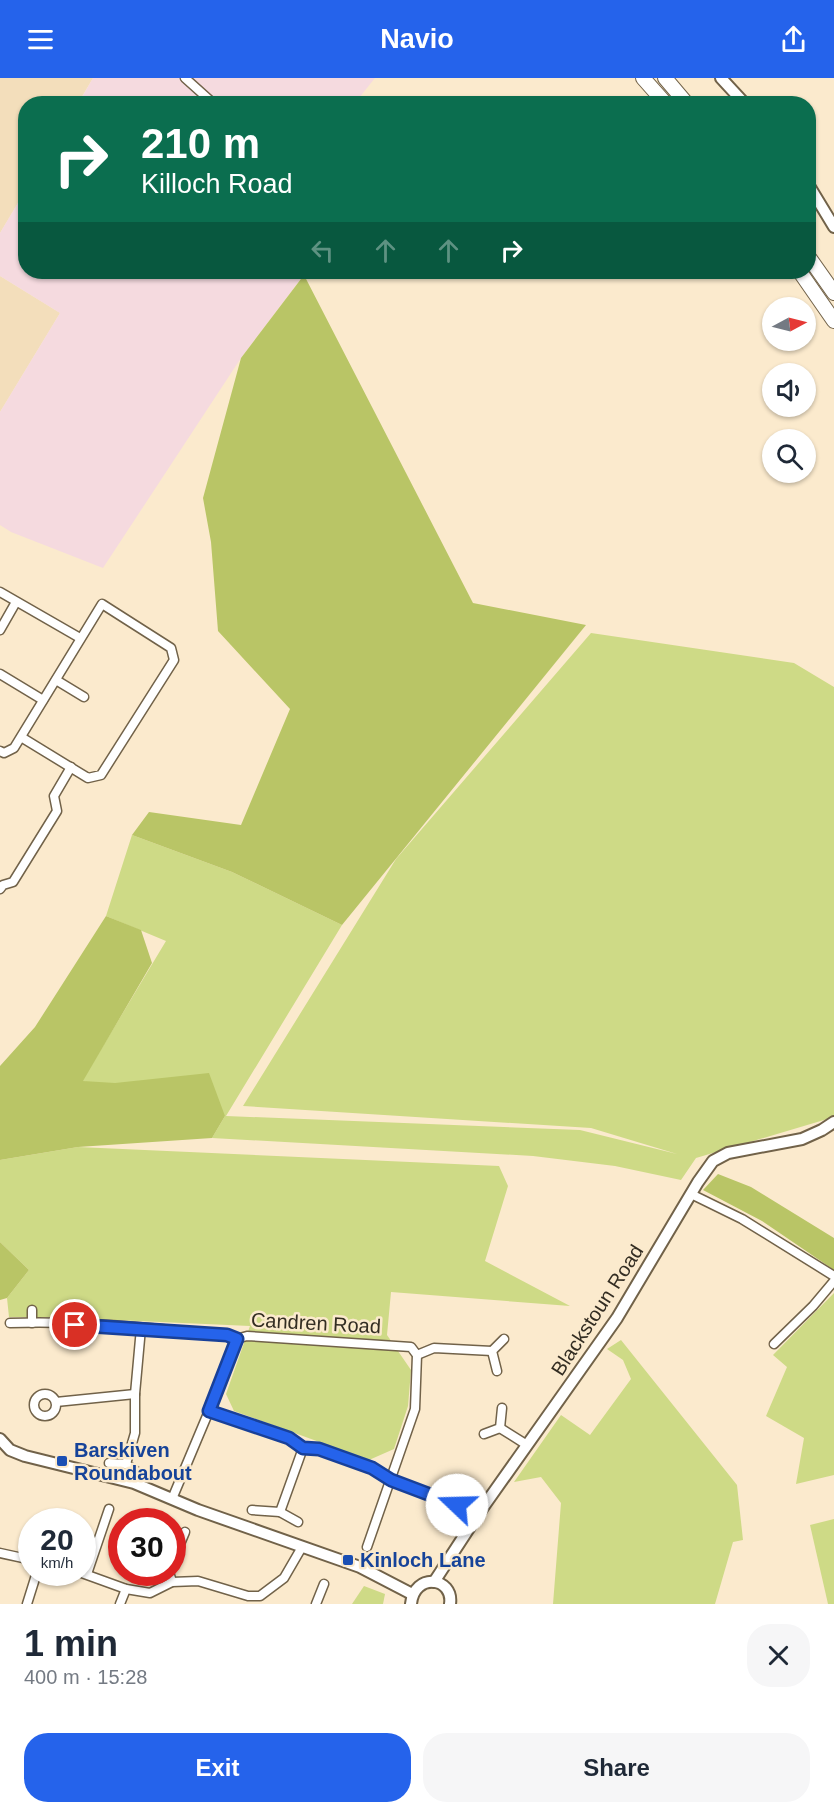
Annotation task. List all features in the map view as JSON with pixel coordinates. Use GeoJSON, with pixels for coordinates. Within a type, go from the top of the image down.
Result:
{"type":"FeatureCollection","features":[{"type":"Feature","properties":{"kind":"highway"},"geometry":{"type":"LineString","coordinates":[[643,78],[659,96]]}},
{"type":"Feature","properties":{"kind":"highway"},"geometry":{"type":"LineString","coordinates":[[665,78],[680,96]]}},
{"type":"Feature","properties":{"kind":"highway"},"geometry":{"type":"LineString","coordinates":[[816,267],[834,293]]}},
{"type":"Feature","properties":{"kind":"highway"},"geometry":{"type":"LineString","coordinates":[[805,279],[834,321]]}},
{"type":"Feature","properties":{"kind":"street"},"geometry":{"type":"LineString","coordinates":[[185,78],[205,96]]}},
{"type":"Feature","properties":{"kind":"street"},"geometry":{"type":"LineString","coordinates":[[721,78],[738,96]]}},
{"type":"Feature","properties":{"kind":"street"},"geometry":{"type":"LineString","coordinates":[[816,197],[834,227]]}},
{"type":"Feature","properties":{"kind":"street"},"geometry":{"type":"LineString","coordinates":[[0,592],[80,638]]}},
{"type":"Feature","properties":{"kind":"street"},"geometry":{"type":"LineString","coordinates":[[0,630],[16,602]]}},
{"type":"Feature","properties":{"kind":"street"},"geometry":{"type":"LineString","coordinates":[[0,751],[4,753],[14,748],[21,736],[43,700],[56,680],[80,638],[102,604],[171,648],[174,660],[100,775],[88,778],[21,736]]}},
{"type":"Feature","properties":{"kind":"street"},"geometry":{"type":"LineString","coordinates":[[0,674],[43,700]]}},
{"type":"Feature","properties":{"kind":"street"},"geometry":{"type":"LineString","coordinates":[[56,680],[84,697]]}},
{"type":"Feature","properties":{"kind":"street"},"geometry":{"type":"LineString","coordinates":[[0,889],[3,885],[13,882],[42,837],[57,811],[54,796],[71,767]]}},
{"type":"Feature","properties":{"kind":"street","name":"Blackstoun Road"},"geometry":{"type":"LineString","coordinates":[[434,1582],[527,1444],[617,1318],[713,1161],[728,1153],[802,1139],[834,1122]]}},
{"type":"Feature","properties":{"kind":"street"},"geometry":{"type":"LineString","coordinates":[[691,1194],[742,1219],[834,1278],[813,1306],[774,1344]]}},
{"type":"Feature","properties":{"kind":"street"},"geometry":{"type":"LineString","coordinates":[[32,1310],[32,1323]]}},
{"type":"Feature","properties":{"kind":"street","name":"Candren Road"},"geometry":{"type":"LineString","coordinates":[[10,1323],[141,1328],[227,1335],[237,1339],[247,1336],[411,1347],[417,1355]]}},
{"type":"Feature","properties":{"kind":"street"},"geometry":{"type":"LineString","coordinates":[[126,1464],[135,1433],[135,1394],[141,1328]]}},
{"type":"Feature","properties":{"kind":"street"},"geometry":{"type":"LineString","coordinates":[[172,1499],[237,1339]]}},
{"type":"Feature","properties":{"kind":"street"},"geometry":{"type":"LineString","coordinates":[[367,1547],[415,1408],[417,1355],[434,1348],[492,1351],[504,1339]]}},
{"type":"Feature","properties":{"kind":"street"},"geometry":{"type":"LineString","coordinates":[[492,1351],[497,1371]]}},
{"type":"Feature","properties":{"kind":"street"},"geometry":{"type":"LineString","coordinates":[[56,1402],[135,1394]]}},
{"type":"Feature","properties":{"kind":"street"},"geometry":{"type":"LineString","coordinates":[[500,1428],[502,1408]]}},
{"type":"Feature","properties":{"kind":"street"},"geometry":{"type":"LineString","coordinates":[[209,1411],[289,1438],[303,1448],[319,1449],[372,1468],[391,1480],[479,1514]]}},
{"type":"Feature","properties":{"kind":"street"},"geometry":{"type":"LineString","coordinates":[[500,1428],[527,1444]]}},
{"type":"Feature","properties":{"kind":"street"},"geometry":{"type":"LineString","coordinates":[[484,1434],[500,1428]]}},
{"type":"Feature","properties":{"kind":"street"},"geometry":{"type":"LineString","coordinates":[[0,1439],[10,1449],[25,1456],[115,1477],[360,1567],[412,1599],[421,1584],[434,1582],[446,1588],[454,1603]]}},
{"type":"Feature","properties":{"kind":"street"},"geometry":{"type":"LineString","coordinates":[[280,1512],[303,1448]]}},
{"type":"Feature","properties":{"kind":"street"},"geometry":{"type":"LineString","coordinates":[[109,1463],[126,1464],[136,1471]]}},
{"type":"Feature","properties":{"kind":"street"},"geometry":{"type":"LineString","coordinates":[[252,1510],[280,1512],[298,1522]]}},
{"type":"Feature","properties":{"kind":"street"},"geometry":{"type":"LineString","coordinates":[[96,1541],[108,1511]]}},
{"type":"Feature","properties":{"kind":"street"},"geometry":{"type":"LineString","coordinates":[[186,1581],[198,1581],[248,1596],[260,1596],[284,1578],[302,1547]]}},
{"type":"Feature","properties":{"kind":"street"},"geometry":{"type":"LineString","coordinates":[[0,1553],[18,1557]]}},
{"type":"Feature","properties":{"kind":"street"},"geometry":{"type":"LineString","coordinates":[[96,1578],[126,1589],[150,1593],[164,1586]]}},
{"type":"Feature","properties":{"kind":"street"},"geometry":{"type":"LineString","coordinates":[[316,1604],[324,1584]]}},
{"type":"Feature","properties":{"kind":"street"},"geometry":{"type":"LineString","coordinates":[[27,1604],[33,1586]]}},
{"type":"Feature","properties":{"kind":"street"},"geometry":{"type":"LineString","coordinates":[[120,1604],[126,1589]]}},
{"type":"Feature","properties":{"kind":"shaded area"},"geometry":{"type":"Polygon","coordinates":[[[0,78],[93,78],[82,96],[18,96],[18,203],[0,233],[0,78]]]}},
{"type":"Feature","properties":{"kind":"shaded area"},"geometry":{"type":"Polygon","coordinates":[[[93,78],[375,78],[361,96],[83,96],[93,78]]]}},
{"type":"Feature","properties":{"kind":"shaded area"},"geometry":{"type":"Polygon","coordinates":[[[18,203],[18,279],[301,279],[241,358],[103,568],[11,532],[0,525],[0,412],[60,313],[0,276],[0,233],[18,203]]]}},
{"type":"Feature","properties":{"kind":"shaded area"},"geometry":{"type":"Polygon","coordinates":[[[0,276],[60,313],[0,412],[0,276]]]}},
{"type":"Feature","properties":{"kind":"green space"},"geometry":{"type":"Polygon","coordinates":[[[301,279],[306,279],[473,603],[586,625],[342,925],[232,872],[132,835],[149,812],[241,825],[290,709],[218,631],[211,542],[203,498],[241,358],[301,279]]]}},
{"type":"Feature","properties":{"kind":"green space"},"geometry":{"type":"Polygon","coordinates":[[[591,633],[794,663],[834,687],[834,1117],[696,1158],[681,1180],[615,1166],[533,1156],[212,1138],[225,1116],[82,1081],[166,941],[106,916],[132,835],[232,872],[342,925],[226,1116],[580,1130],[677,1154],[591,1128],[243,1106],[396,859],[591,633]]]}},
{"type":"Feature","properties":{"kind":"green space"},"geometry":{"type":"Polygon","coordinates":[[[106,916],[141,930],[152,963],[83,1081],[115,1083],[209,1073],[225,1116],[212,1138],[78,1147],[0,1160],[0,1066],[35,1027],[106,916]]]}},
{"type":"Feature","properties":{"kind":"green space"},"geometry":{"type":"Polygon","coordinates":[[[78,1147],[499,1166],[508,1186],[485,1261],[570,1306],[391,1292],[387,1335],[411,1370],[408,1406],[394,1449],[369,1460],[234,1411],[226,1394],[250,1326],[9,1317],[7,1298],[29,1270],[0,1242],[0,1160],[78,1147]]]}},
{"type":"Feature","properties":{"kind":"green space"},"geometry":{"type":"Polygon","coordinates":[[[718,1174],[751,1187],[834,1238],[834,1270],[762,1221],[703,1190],[718,1174]]]}},
{"type":"Feature","properties":{"kind":"green space"},"geometry":{"type":"Polygon","coordinates":[[[0,1242],[29,1270],[7,1298],[0,1300],[0,1242]]]}},
{"type":"Feature","properties":{"kind":"green space"},"geometry":{"type":"Polygon","coordinates":[[[834,1293],[834,1475],[796,1484],[804,1438],[766,1416],[787,1367],[773,1355],[834,1293]]]}},
{"type":"Feature","properties":{"kind":"green space"},"geometry":{"type":"Polygon","coordinates":[[[621,1340],[737,1485],[743,1540],[733,1542],[715,1604],[553,1604],[561,1503],[541,1477],[514,1482],[561,1415],[590,1435],[631,1379],[623,1360],[607,1349],[621,1340]]]}},
{"type":"Feature","properties":{"kind":"green space"},"geometry":{"type":"Polygon","coordinates":[[[834,1519],[834,1604],[828,1604],[810,1525],[834,1519]]]}},
{"type":"Feature","properties":{"kind":"green space"},"geometry":{"type":"Polygon","coordinates":[[[364,1586],[385,1594],[383,1604],[352,1604],[364,1586]]]}},
{"type":"Feature","properties":{"kind":"place","name":"Barskiven Roundabout"},"geometry":{"type":"Point","coordinates":[62,1461]}},
{"type":"Feature","properties":{"kind":"place","name":"Kinloch Lane"},"geometry":{"type":"Point","coordinates":[348,1560]}},
{"type":"Feature","properties":{"kind":"route"},"geometry":{"type":"LineString","coordinates":[[75,1325],[227,1335],[237,1339],[209,1411],[289,1438],[303,1448],[319,1449],[372,1468],[391,1480],[457,1505]]}}]}
